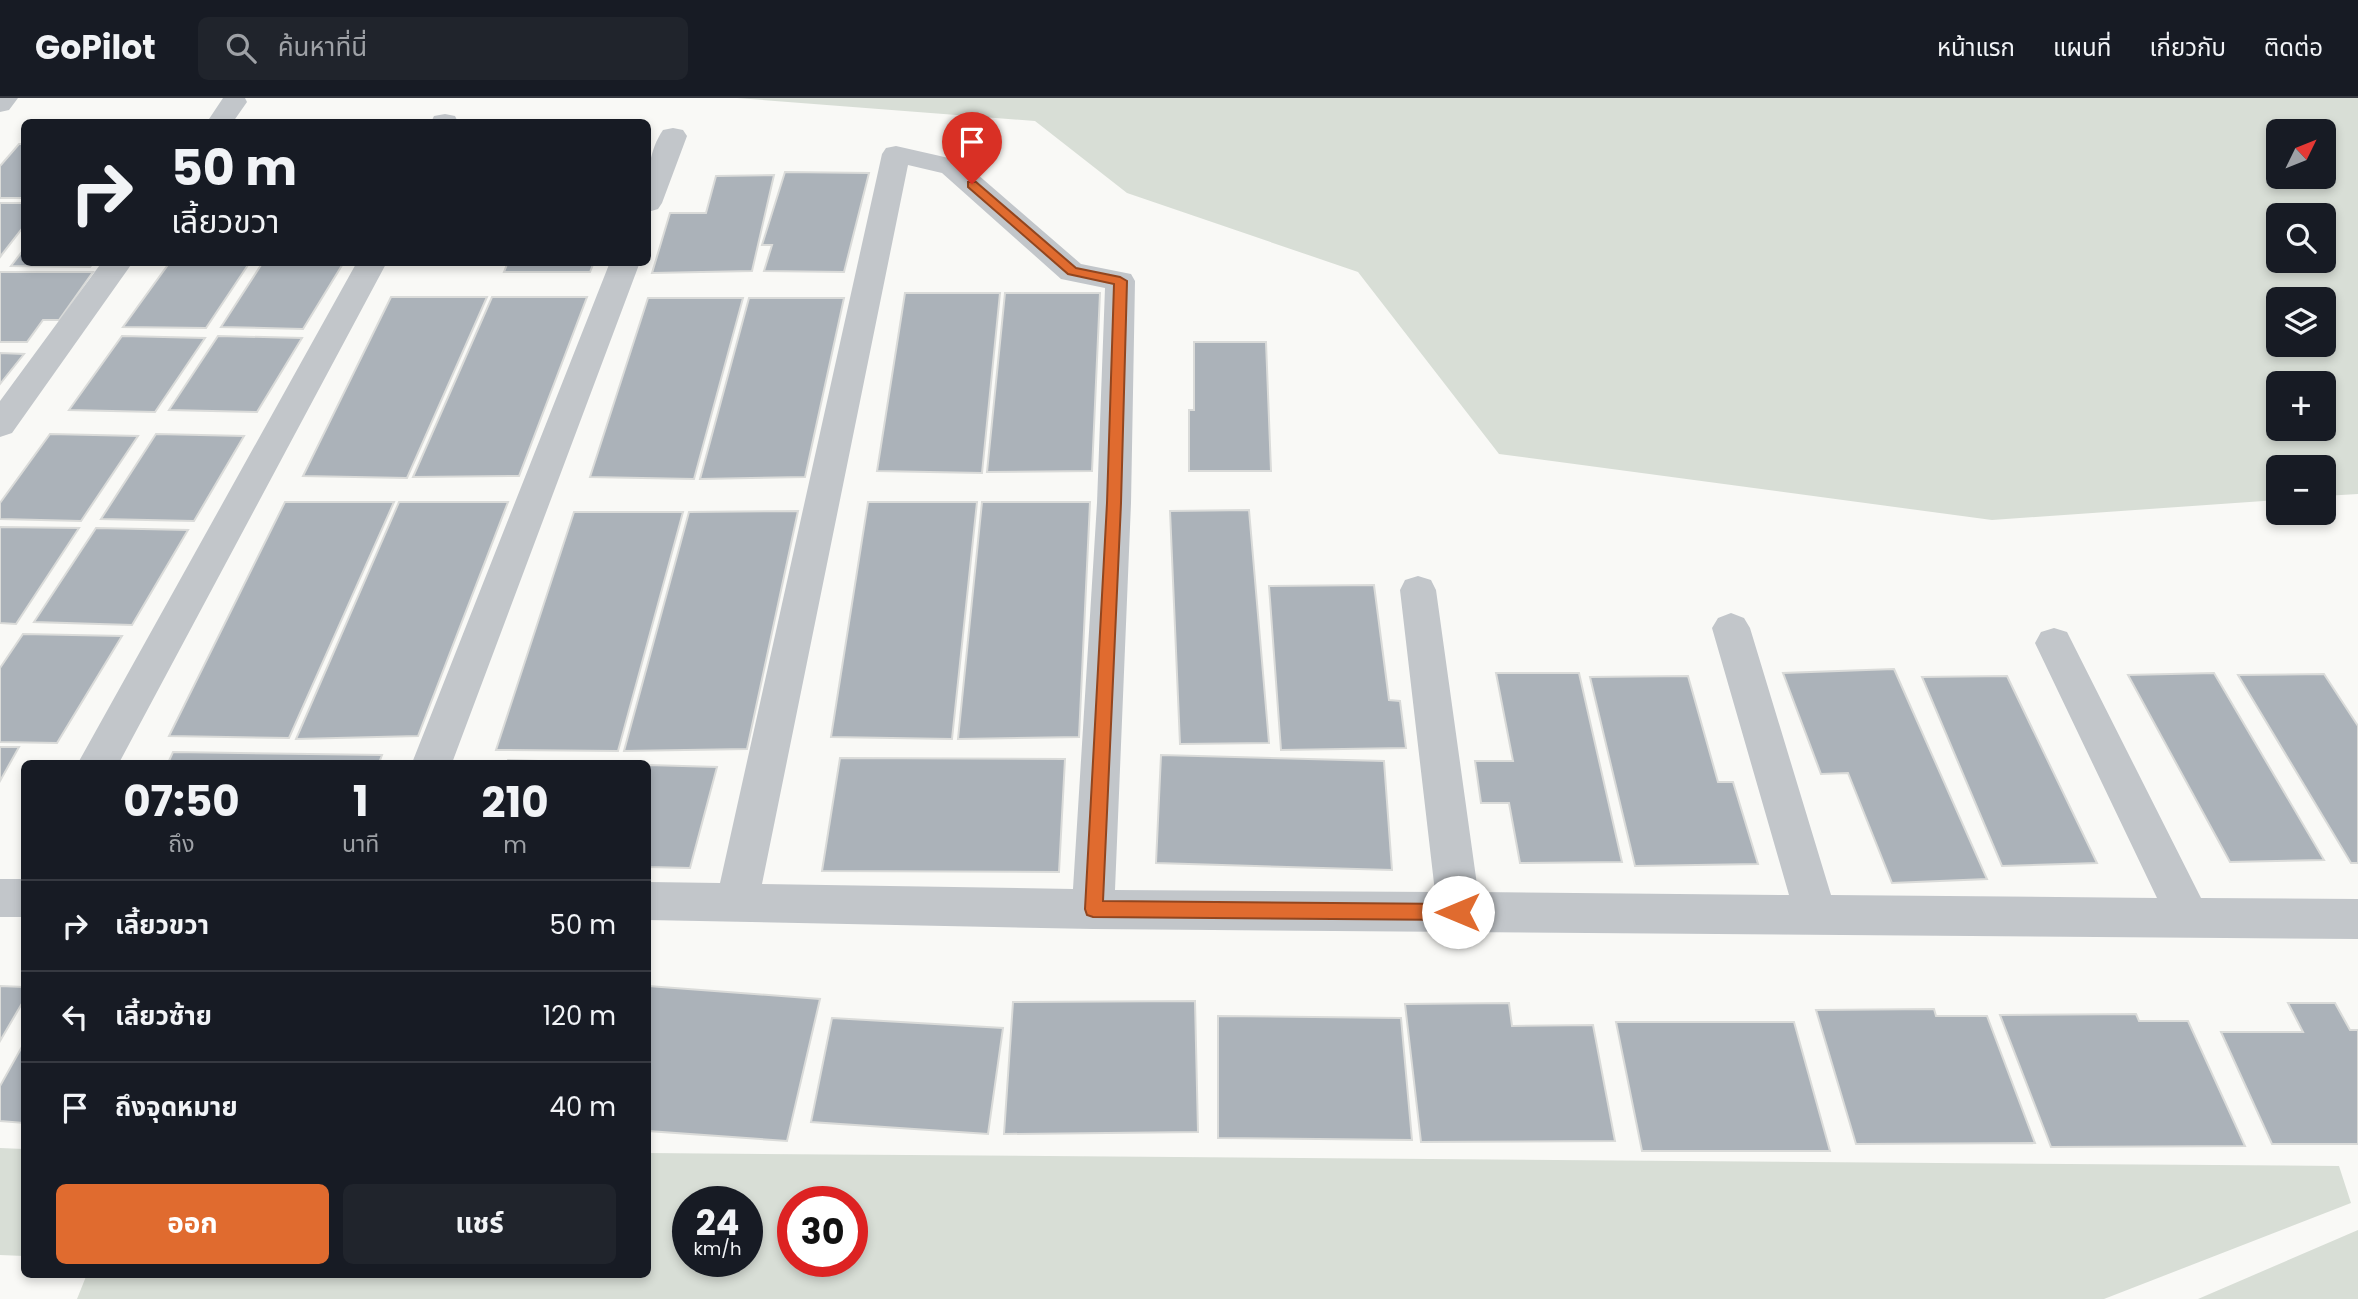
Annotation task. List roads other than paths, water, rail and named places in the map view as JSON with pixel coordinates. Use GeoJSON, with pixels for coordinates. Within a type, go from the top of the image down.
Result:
{"type":"FeatureCollection","features":[{"type":"Feature","properties":{"kind":"street"},"geometry":{"type":"LineString","coordinates":[[0,104],[5,98]]}},
{"type":"Feature","properties":{"kind":"street"},"geometry":{"type":"LineString","coordinates":[[651,195],[673,136]]}},
{"type":"Feature","properties":{"kind":"street"},"geometry":{"type":"LineString","coordinates":[[737,902],[896,154],[952,167],[1072,272],[1120,281],[1113,517],[1093,909]]}},
{"type":"Feature","properties":{"kind":"street"},"geometry":{"type":"LineString","coordinates":[[0,425],[115,266]]}},
{"type":"Feature","properties":{"kind":"street"},"geometry":{"type":"LineString","coordinates":[[99,760],[370,266]]}},
{"type":"Feature","properties":{"kind":"street"},"geometry":{"type":"LineString","coordinates":[[433,760],[623,266]]}},
{"type":"Feature","properties":{"kind":"street"},"geometry":{"type":"LineString","coordinates":[[1418,590],[1458,912]]}},
{"type":"Feature","properties":{"kind":"street"},"geometry":{"type":"LineString","coordinates":[[1731,628],[1816,915]]}},
{"type":"Feature","properties":{"kind":"street"},"geometry":{"type":"LineString","coordinates":[[2054,643],[2189,918]]}},
{"type":"Feature","properties":{"kind":"street"},"geometry":{"type":"LineString","coordinates":[[651,901],[1093,909],[2358,919]]}}]}
